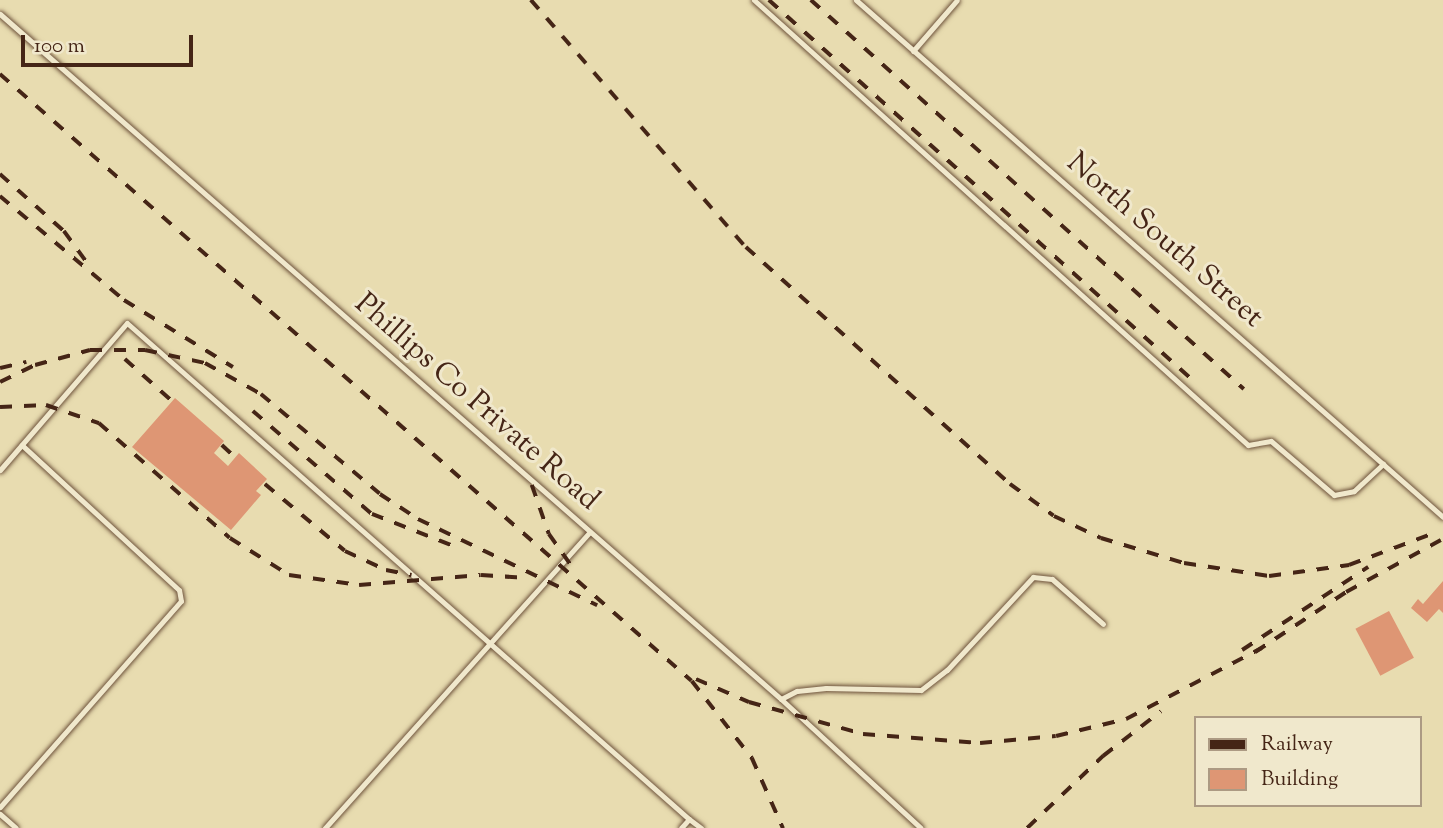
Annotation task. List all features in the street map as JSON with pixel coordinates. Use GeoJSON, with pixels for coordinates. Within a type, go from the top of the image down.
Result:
{"type":"FeatureCollection","features":[{"type":"Feature","properties":{"kind":"lane"},"geometry":{"type":"LineString","coordinates":[[754,0],[1248,445],[1271,441],[1334,495],[1354,491],[1383,464]]}},
{"type":"Feature","properties":{"kind":"lane","name":"North South Street"},"geometry":{"type":"LineString","coordinates":[[856,0],[1443,517]]}},
{"type":"Feature","properties":{"kind":"lane"},"geometry":{"type":"LineString","coordinates":[[913,51],[957,0]]}},
{"type":"Feature","properties":{"kind":"lane","name":"Phillips Co Private Road"},"geometry":{"type":"LineString","coordinates":[[0,15],[781,699],[921,828]]}},
{"type":"Feature","properties":{"kind":"lane"},"geometry":{"type":"LineString","coordinates":[[0,470],[127,323],[701,828]]}},
{"type":"Feature","properties":{"kind":"lane"},"geometry":{"type":"LineString","coordinates":[[0,807],[181,601],[178,590],[22,445]]}},
{"type":"Feature","properties":{"kind":"lane"},"geometry":{"type":"LineString","coordinates":[[325,828],[590,532]]}},
{"type":"Feature","properties":{"kind":"lane"},"geometry":{"type":"LineString","coordinates":[[781,699],[797,691],[826,688],[921,690],[947,670],[1032,576],[1052,579],[1103,624]]}},
{"type":"Feature","properties":{"kind":"lane"},"geometry":{"type":"LineString","coordinates":[[0,814],[16,828]]}},
{"type":"Feature","properties":{"kind":"lane"},"geometry":{"type":"LineString","coordinates":[[681,828],[690,819]]}},
{"type":"Feature","properties":{"kind":"building"},"geometry":{"type":"Polygon","coordinates":[[[175,398],[224,441],[214,453],[228,466],[239,453],[267,479],[256,491],[261,495],[231,530],[132,447],[175,398]]]}},
{"type":"Feature","properties":{"kind":"building"},"geometry":{"type":"Polygon","coordinates":[[[1443,581],[1443,613],[1439,609],[1427,622],[1411,608],[1418,599],[1423,604],[1443,581]]]}},
{"type":"Feature","properties":{"kind":"building"},"geometry":{"type":"Polygon","coordinates":[[[1389,611],[1414,658],[1380,676],[1355,629],[1389,611]]]}},
{"type":"Feature","properties":{"kind":"railway"},"geometry":{"type":"LineString","coordinates":[[531,0],[746,247],[1010,484],[1054,516],[1101,538],[1184,563],[1269,576],[1349,565],[1437,532]]}},
{"type":"Feature","properties":{"kind":"railway"},"geometry":{"type":"LineString","coordinates":[[769,0],[1196,383]]}},
{"type":"Feature","properties":{"kind":"railway"},"geometry":{"type":"LineString","coordinates":[[811,0],[1244,389]]}},
{"type":"Feature","properties":{"kind":"railway"},"geometry":{"type":"LineString","coordinates":[[0,74],[692,681],[752,758],[783,828]]}},
{"type":"Feature","properties":{"kind":"railway"},"geometry":{"type":"LineString","coordinates":[[0,174],[64,231],[87,263]]}},
{"type":"Feature","properties":{"kind":"railway"},"geometry":{"type":"LineString","coordinates":[[0,196],[124,300],[233,367]]}},
{"type":"Feature","properties":{"kind":"railway"},"geometry":{"type":"LineString","coordinates":[[0,382],[35,365],[90,350],[145,350],[205,363],[261,394],[380,494],[418,519],[597,605]]}},
{"type":"Feature","properties":{"kind":"railway"},"geometry":{"type":"LineString","coordinates":[[125,359],[171,400]]}},
{"type":"Feature","properties":{"kind":"railway"},"geometry":{"type":"LineString","coordinates":[[0,368],[26,362]]}},
{"type":"Feature","properties":{"kind":"railway"},"geometry":{"type":"LineString","coordinates":[[0,407],[46,405],[99,423],[230,538],[289,575],[359,585],[481,575],[528,578]]}},
{"type":"Feature","properties":{"kind":"railway"},"geometry":{"type":"LineString","coordinates":[[253,411],[372,514],[456,547]]}},
{"type":"Feature","properties":{"kind":"railway"},"geometry":{"type":"LineString","coordinates":[[222,445],[235,457]]}},
{"type":"Feature","properties":{"kind":"railway"},"geometry":{"type":"LineString","coordinates":[[265,484],[345,551],[386,570],[412,575]]}},
{"type":"Feature","properties":{"kind":"railway"},"geometry":{"type":"LineString","coordinates":[[532,485],[549,534],[573,568]]}},
{"type":"Feature","properties":{"kind":"railway"},"geometry":{"type":"LineString","coordinates":[[1255,652],[1346,592],[1441,540]]}},
{"type":"Feature","properties":{"kind":"railway"},"geometry":{"type":"LineString","coordinates":[[1242,650],[1368,567]]}},
{"type":"Feature","properties":{"kind":"railway"},"geometry":{"type":"LineString","coordinates":[[696,679],[749,702],[863,734],[980,743],[1056,736],[1126,719],[1262,648]]}},
{"type":"Feature","properties":{"kind":"railway"},"geometry":{"type":"LineString","coordinates":[[1027,828],[1103,756],[1161,711]]}}]}
